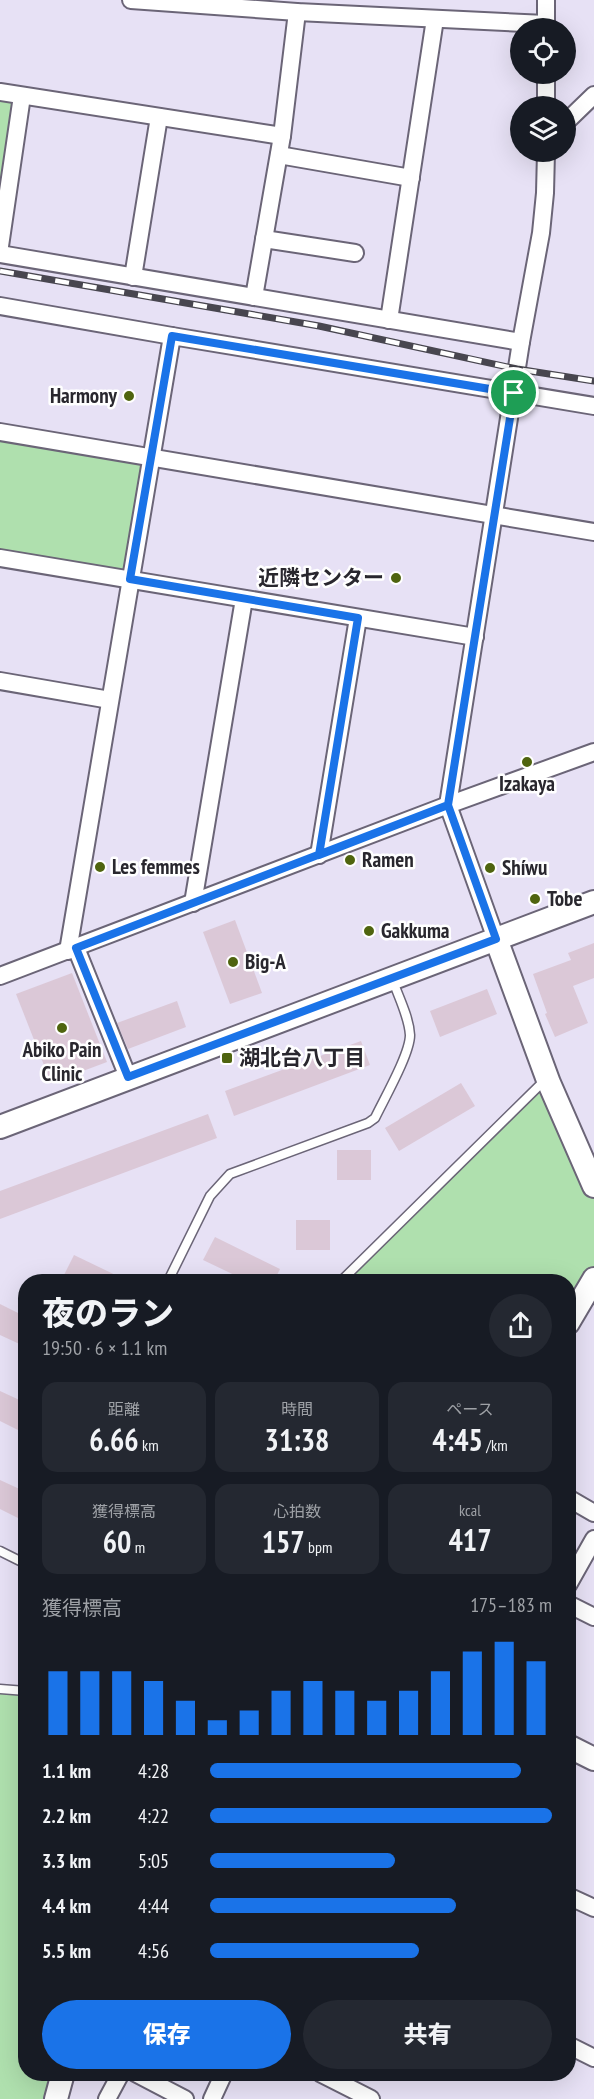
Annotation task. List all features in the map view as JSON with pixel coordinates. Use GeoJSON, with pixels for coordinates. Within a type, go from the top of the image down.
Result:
{"type":"FeatureCollection","features":[{"type":"Feature","properties":{"kind":"street"},"geometry":{"type":"LineString","coordinates":[[131,0],[510,24]]}},
{"type":"Feature","properties":{"kind":"street"},"geometry":{"type":"LineString","coordinates":[[546,0],[546,18]]}},
{"type":"Feature","properties":{"kind":"street"},"geometry":{"type":"LineString","coordinates":[[254,297],[282,136],[297,12]]}},
{"type":"Feature","properties":{"kind":"street"},"geometry":{"type":"LineString","coordinates":[[389,320],[435,19]]}},
{"type":"Feature","properties":{"kind":"street"},"geometry":{"type":"LineString","coordinates":[[0,92],[282,136]]}},
{"type":"Feature","properties":{"kind":"street"},"geometry":{"type":"LineString","coordinates":[[576,112],[594,95]]}},
{"type":"Feature","properties":{"kind":"street"},"geometry":{"type":"LineString","coordinates":[[0,246],[22,96]]}},
{"type":"Feature","properties":{"kind":"street"},"geometry":{"type":"LineString","coordinates":[[133,277],[159,117]]}},
{"type":"Feature","properties":{"kind":"street"},"geometry":{"type":"LineString","coordinates":[[279,155],[411,178]]}},
{"type":"Feature","properties":{"kind":"street"},"geometry":{"type":"LineString","coordinates":[[546,162],[541,233],[521,342],[448,805],[548,1077],[594,1186]]}},
{"type":"Feature","properties":{"kind":"street"},"geometry":{"type":"LineString","coordinates":[[264,239],[355,253]]}},
{"type":"Feature","properties":{"kind":"street"},"geometry":{"type":"LineString","coordinates":[[0,254],[521,342]]}},
{"type":"Feature","properties":{"kind":"street"},"geometry":{"type":"LineString","coordinates":[[0,306],[594,406]]}},
{"type":"Feature","properties":{"kind":"street"},"geometry":{"type":"LineString","coordinates":[[128,1077],[72,950],[110,700],[172,336]]}},
{"type":"Feature","properties":{"kind":"street"},"geometry":{"type":"LineString","coordinates":[[0,432],[594,532]]}},
{"type":"Feature","properties":{"kind":"street"},"geometry":{"type":"LineString","coordinates":[[0,558],[475,637]]}},
{"type":"Feature","properties":{"kind":"street"},"geometry":{"type":"LineString","coordinates":[[193,903],[244,599]]}},
{"type":"Feature","properties":{"kind":"street"},"geometry":{"type":"LineString","coordinates":[[319,855],[358,618]]}},
{"type":"Feature","properties":{"kind":"street"},"geometry":{"type":"LineString","coordinates":[[0,681],[110,700]]}},
{"type":"Feature","properties":{"kind":"street"},"geometry":{"type":"LineString","coordinates":[[0,976],[448,805],[594,752]]}},
{"type":"Feature","properties":{"kind":"street"},"geometry":{"type":"LineString","coordinates":[[0,1127],[594,902]]}},
{"type":"Feature","properties":{"kind":"street"},"geometry":{"type":"LineString","coordinates":[[576,1309],[594,1279]]}},
{"type":"Feature","properties":{"kind":"street"},"geometry":{"type":"LineString","coordinates":[[576,1503],[594,1513]]}},
{"type":"Feature","properties":{"kind":"street"},"geometry":{"type":"LineString","coordinates":[[576,1571],[594,1539]]}},
{"type":"Feature","properties":{"kind":"street"},"geometry":{"type":"LineString","coordinates":[[576,1608],[594,1617]]}},
{"type":"Feature","properties":{"kind":"street"},"geometry":{"type":"LineString","coordinates":[[576,1750],[594,1759]]}},
{"type":"Feature","properties":{"kind":"street"},"geometry":{"type":"LineString","coordinates":[[576,1900],[594,1908]]}},
{"type":"Feature","properties":{"kind":"street"},"geometry":{"type":"LineString","coordinates":[[576,2049],[594,2058]]}},
{"type":"Feature","properties":{"kind":"street"},"geometry":{"type":"LineString","coordinates":[[56,2099],[61,2081]]}},
{"type":"Feature","properties":{"kind":"street"},"geometry":{"type":"LineString","coordinates":[[107,2099],[117,2081]]}},
{"type":"Feature","properties":{"kind":"street"},"geometry":{"type":"LineString","coordinates":[[150,2081],[185,2099]]}},
{"type":"Feature","properties":{"kind":"street"},"geometry":{"type":"LineString","coordinates":[[212,2099],[220,2081]]}},
{"type":"Feature","properties":{"kind":"street"},"geometry":{"type":"LineString","coordinates":[[339,2081],[371,2099]]}},
{"type":"Feature","properties":{"kind":"lane"},"geometry":{"type":"LineString","coordinates":[[171,1274],[210,1196],[230,1174],[368,1123],[375,1118],[406,1051],[410,1037],[408,1023],[392,977]]}},
{"type":"Feature","properties":{"kind":"lane"},"geometry":{"type":"LineString","coordinates":[[348,1274],[548,1077]]}},
{"type":"Feature","properties":{"kind":"lane"},"geometry":{"type":"LineString","coordinates":[[0,1551],[18,1560]]}},
{"type":"Feature","properties":{"kind":"lane"},"geometry":{"type":"LineString","coordinates":[[0,1689],[18,1690]]}},
{"type":"Feature","properties":{"kind":"green space"},"geometry":{"type":"Polygon","coordinates":[[[0,100],[16,102],[0,210],[0,100]]]}},
{"type":"Feature","properties":{"kind":"green space"},"geometry":{"type":"Polygon","coordinates":[[[0,432],[151,457],[130,579],[0,558],[0,432]]]}},
{"type":"Feature","properties":{"kind":"green space"},"geometry":{"type":"Polygon","coordinates":[[[548,1077],[594,1186],[594,1279],[576,1311],[576,1274],[348,1274],[548,1077]]]}},
{"type":"Feature","properties":{"kind":"green space"},"geometry":{"type":"Polygon","coordinates":[[[0,1689],[18,1690],[18,2081],[61,2081],[56,2099],[0,2099],[0,1689]]]}},
{"type":"Feature","properties":{"kind":"building","name":"Big-A"},"geometry":{"type":"Polygon","coordinates":[[[235,920],[262,993],[230,1004],[203,932],[235,920]]]}},
{"type":"Feature","properties":{"kind":"building"},"geometry":{"type":"Polygon","coordinates":[[[594,943],[594,978],[573,986],[588,1023],[555,1037],[545,1014],[547,1013],[533,974],[571,960],[568,953],[594,943]]]}},
{"type":"Feature","properties":{"kind":"building","name":"Abiko Pain Clinic"},"geometry":{"type":"Polygon","coordinates":[[[72,973],[107,1062],[51,1083],[16,994],[72,973]]]}},
{"type":"Feature","properties":{"kind":"building"},"geometry":{"type":"Polygon","coordinates":[[[487,989],[497,1014],[440,1037],[430,1011],[487,989]]]}},
{"type":"Feature","properties":{"kind":"building"},"geometry":{"type":"Polygon","coordinates":[[[177,1001],[186,1027],[128,1049],[117,1023],[177,1001]]]}},
{"type":"Feature","properties":{"kind":"building"},"geometry":{"type":"Polygon","coordinates":[[[361,1041],[370,1065],[234,1116],[225,1091],[361,1041]]]}},
{"type":"Feature","properties":{"kind":"building"},"geometry":{"type":"Polygon","coordinates":[[[461,1083],[475,1106],[399,1151],[385,1128],[461,1083]]]}},
{"type":"Feature","properties":{"kind":"building"},"geometry":{"type":"Polygon","coordinates":[[[208,1114],[217,1138],[0,1219],[0,1191],[208,1114]]]}},
{"type":"Feature","properties":{"kind":"building"},"geometry":{"type":"Polygon","coordinates":[[[337,1150],[371,1150],[371,1180],[337,1180],[337,1150]]]}},
{"type":"Feature","properties":{"kind":"building"},"geometry":{"type":"Polygon","coordinates":[[[296,1220],[330,1220],[330,1250],[296,1250],[296,1220]]]}},
{"type":"Feature","properties":{"kind":"building"},"geometry":{"type":"Polygon","coordinates":[[[215,1237],[280,1269],[278,1274],[232,1274],[203,1260],[215,1237]]]}},
{"type":"Feature","properties":{"kind":"building"},"geometry":{"type":"Polygon","coordinates":[[[74,1255],[113,1274],[64,1274],[74,1255]]]}},
{"type":"Feature","properties":{"kind":"building"},"geometry":{"type":"Polygon","coordinates":[[[0,1304],[18,1313],[18,1343],[0,1335],[0,1304]]]}},
{"type":"Feature","properties":{"kind":"building"},"geometry":{"type":"Polygon","coordinates":[[[0,1391],[18,1399],[18,1430],[0,1421],[0,1391]]]}},
{"type":"Feature","properties":{"kind":"building"},"geometry":{"type":"Polygon","coordinates":[[[0,1480],[18,1488],[18,1518],[0,1509],[0,1480]]]}},
{"type":"Feature","properties":{"kind":"railway"},"geometry":{"type":"LineString","coordinates":[[0,271],[319,326],[517,369],[594,381]]}},
{"type":"Feature","properties":{"kind":"place","name":"Harmony"},"geometry":{"type":"Point","coordinates":[129,396]}},
{"type":"Feature","properties":{"kind":"place","name":"近隣センター"},"geometry":{"type":"Point","coordinates":[396,578]}},
{"type":"Feature","properties":{"kind":"place","name":"Izakaya"},"geometry":{"type":"Point","coordinates":[527,762]}},
{"type":"Feature","properties":{"kind":"place","name":"Ramen"},"geometry":{"type":"Point","coordinates":[350,860]}},
{"type":"Feature","properties":{"kind":"place","name":"Les femmes"},"geometry":{"type":"Point","coordinates":[100,867]}},
{"type":"Feature","properties":{"kind":"place","name":"Shíwu"},"geometry":{"type":"Point","coordinates":[490,868]}},
{"type":"Feature","properties":{"kind":"place","name":"Tobe"},"geometry":{"type":"Point","coordinates":[535,899]}},
{"type":"Feature","properties":{"kind":"place","name":"Gakkuma"},"geometry":{"type":"Point","coordinates":[369,931]}},
{"type":"Feature","properties":{"kind":"place","name":"Big-A"},"geometry":{"type":"Point","coordinates":[233,962]}},
{"type":"Feature","properties":{"kind":"place","name":"Abiko Pain Clinic"},"geometry":{"type":"Point","coordinates":[62,1028]}},
{"type":"Feature","properties":{"kind":"place","name":"湖北台八丁目"},"geometry":{"type":"Point","coordinates":[227,1058]}},
{"type":"Feature","properties":{"kind":"route"},"geometry":{"type":"LineString","coordinates":[[514,393],[172,336],[130,579],[358,618],[319,855],[448,805],[496,939],[128,1077],[76,948],[448,805],[514,393]]}}]}
